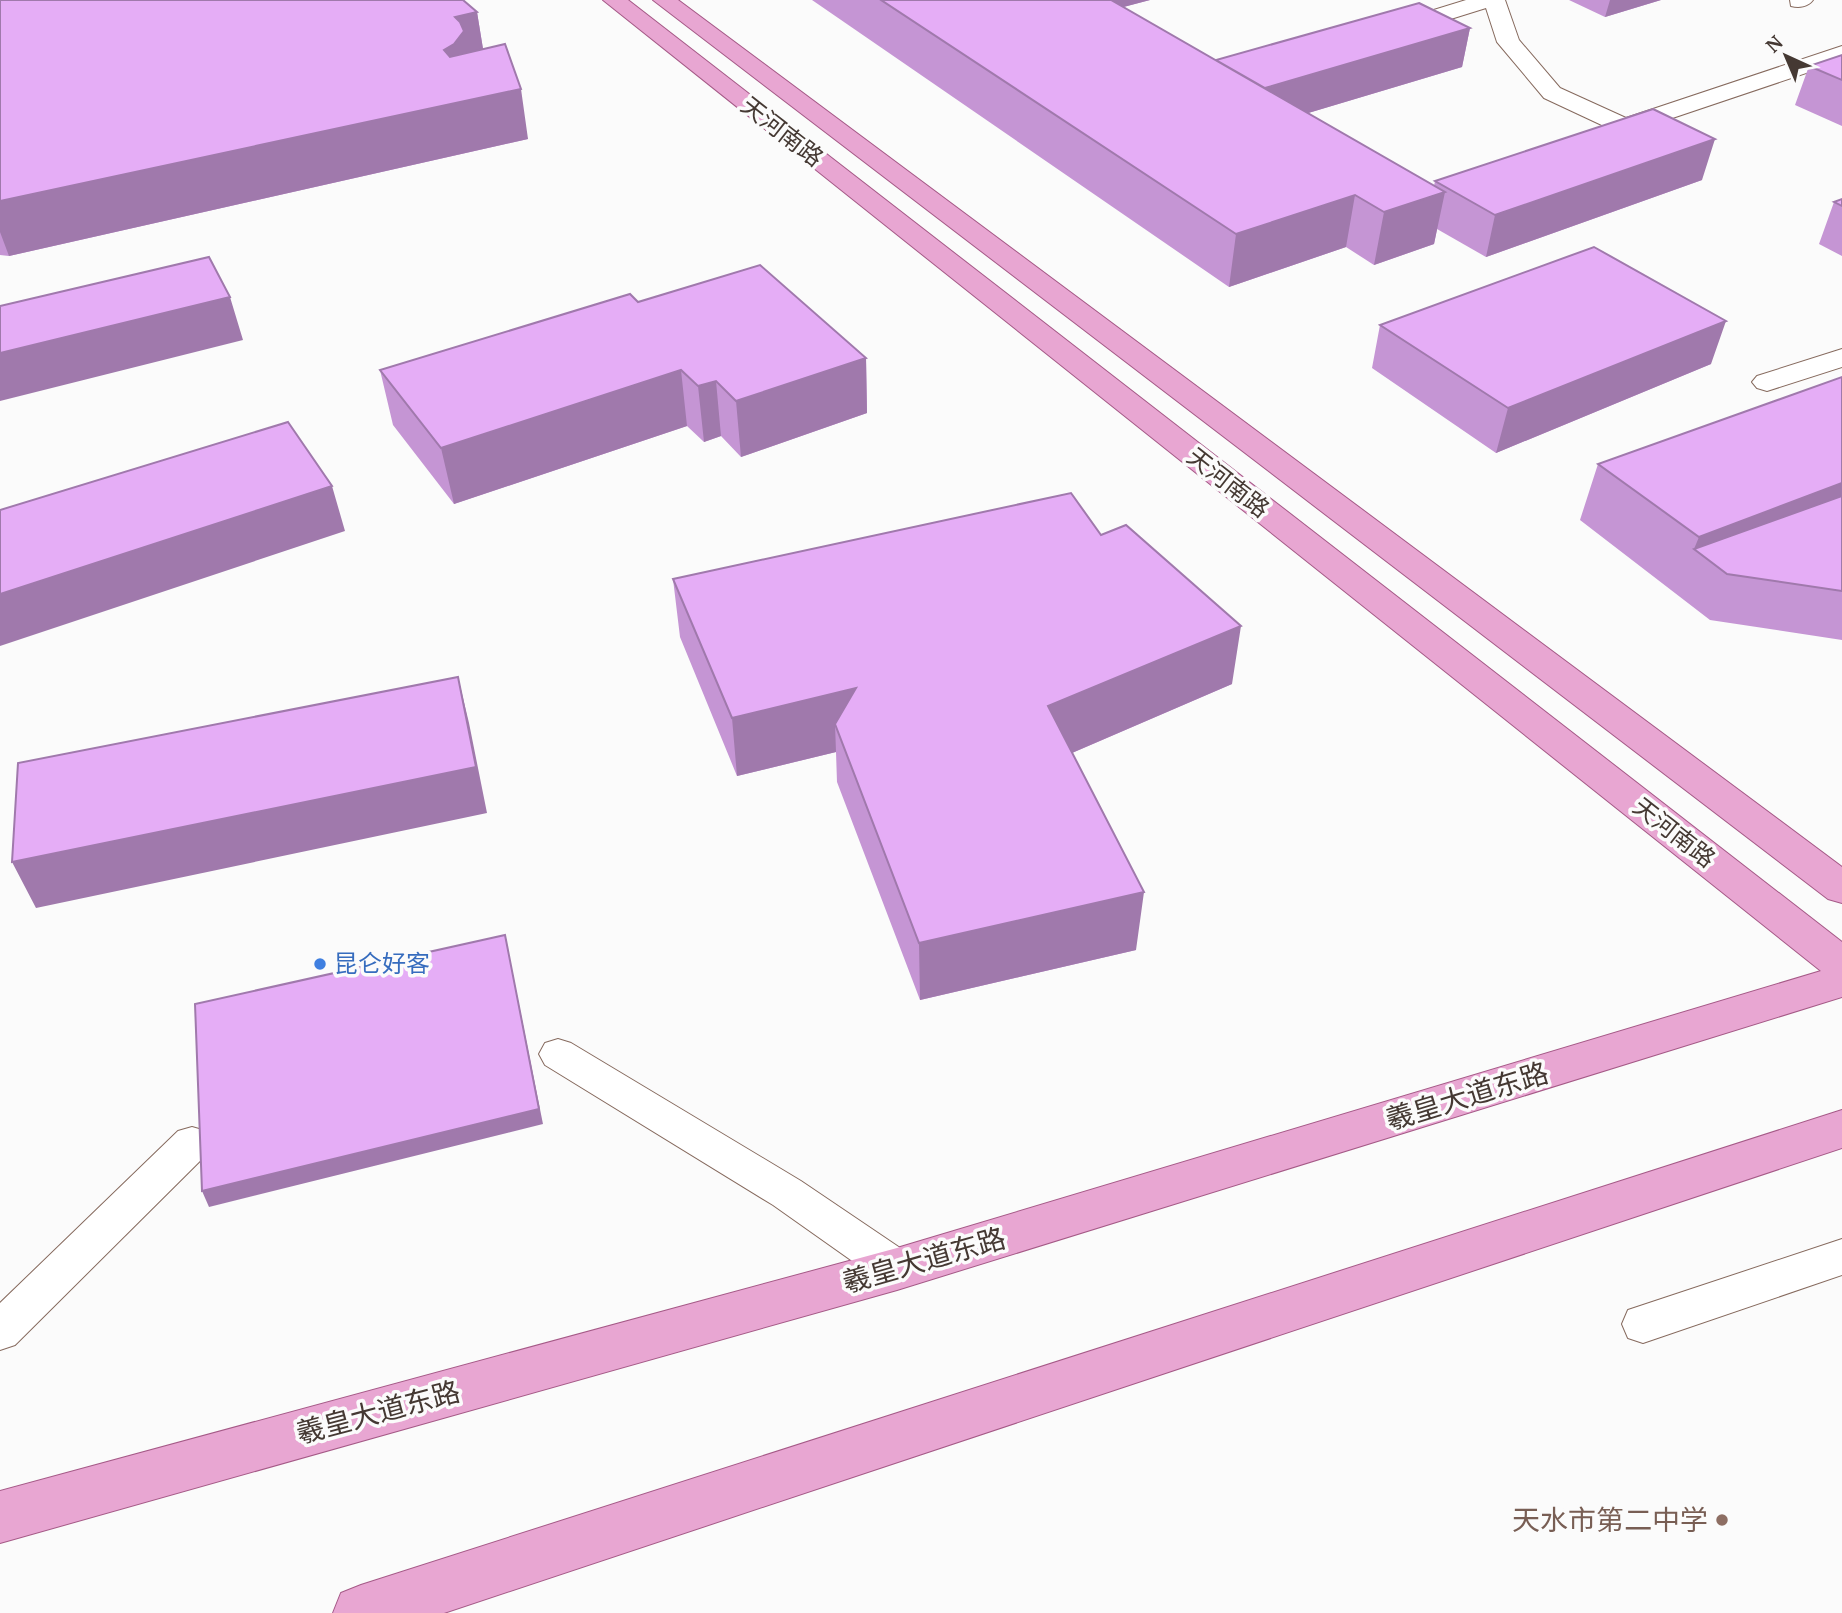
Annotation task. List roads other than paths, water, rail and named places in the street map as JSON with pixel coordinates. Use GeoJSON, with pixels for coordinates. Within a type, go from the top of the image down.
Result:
{"type":"FeatureCollection","features":[{"type":"Feature","properties":{"kind":"main road","name":"天河南路"},"geometry":{"type":"LineString","coordinates":[[614,0],[1842,965]]}},
{"type":"Feature","properties":{"kind":"main road","name":"天河南路"},"geometry":{"type":"LineString","coordinates":[[664,0],[1842,888]]}},
{"type":"Feature","properties":{"kind":"main road","name":"羲皇大道东路"},"geometry":{"type":"LineString","coordinates":[[0,1517],[897,1269],[1842,981]]}},
{"type":"Feature","properties":{"kind":"main road"},"geometry":{"type":"LineString","coordinates":[[361,1613],[1842,1129]]}},
{"type":"Feature","properties":{"kind":"street"},"geometry":{"type":"LineString","coordinates":[[1368,37],[1488,0]]}},
{"type":"Feature","properties":{"kind":"street"},"geometry":{"type":"LineString","coordinates":[[1494,0],[1508,42],[1552,93],[1625,127]]}},
{"type":"Feature","properties":{"kind":"street"},"geometry":{"type":"LineString","coordinates":[[1587,140],[1842,53]]}},
{"type":"Feature","properties":{"kind":"street"},"geometry":{"type":"LineString","coordinates":[[1767,382],[1842,358]]}},
{"type":"Feature","properties":{"kind":"lane"},"geometry":{"type":"LineString","coordinates":[[558,1054],[787,1193],[897,1269]]}},
{"type":"Feature","properties":{"kind":"lane"},"geometry":{"type":"LineString","coordinates":[[0,1331],[192,1143]]}},
{"type":"Feature","properties":{"kind":"lane"},"geometry":{"type":"LineString","coordinates":[[1643,1324],[1842,1257]]}},
{"type":"Feature","properties":{"kind":"place","name":"昆仑好客"},"geometry":{"type":"Point","coordinates":[320,964]}},
{"type":"Feature","properties":{"kind":"place","name":"天水市第二中学"},"geometry":{"type":"Point","coordinates":[1722,1520]}}]}
